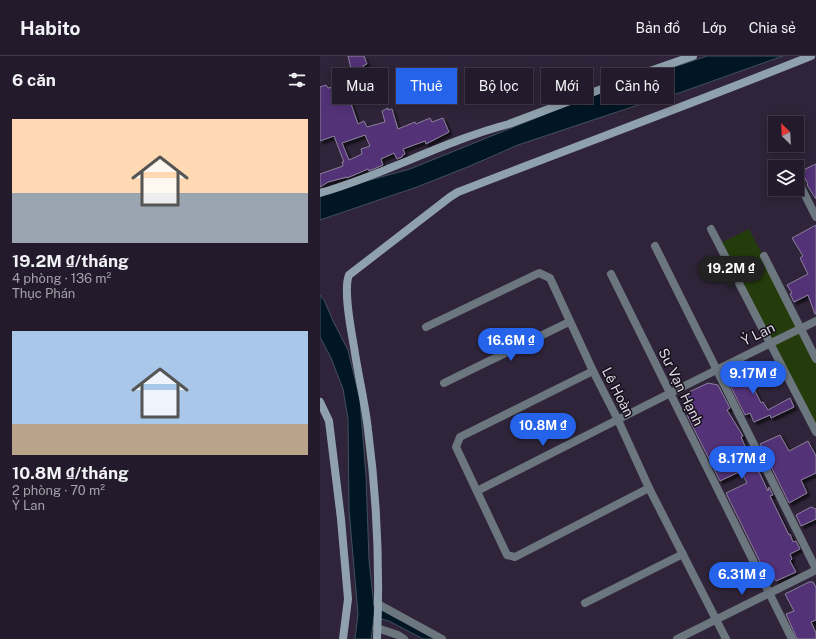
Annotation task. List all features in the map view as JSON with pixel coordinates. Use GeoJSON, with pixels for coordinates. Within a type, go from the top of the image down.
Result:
{"type":"FeatureCollection","features":[{"type":"Feature","properties":{"kind":"street"},"geometry":{"type":"LineString","coordinates":[[320,193],[342,187],[455,142],[509,124],[693,56]]}},
{"type":"Feature","properties":{"kind":"street"},"geometry":{"type":"LineString","coordinates":[[377,639],[379,566],[374,497],[368,429],[350,318],[347,281],[349,275],[458,192],[587,142],[705,99],[811,56]]}},
{"type":"Feature","properties":{"kind":"street"},"geometry":{"type":"LineString","coordinates":[[804,193],[816,218]]}},
{"type":"Feature","properties":{"kind":"street"},"geometry":{"type":"LineString","coordinates":[[711,229],[816,432]]}},
{"type":"Feature","properties":{"kind":"street"},"geometry":{"type":"LineString","coordinates":[[656,246],[816,569],[677,639]]}},
{"type":"Feature","properties":{"kind":"street"},"geometry":{"type":"LineString","coordinates":[[764,256],[816,359]]}},
{"type":"Feature","properties":{"kind":"street","name":"Lê Hoàn"},"geometry":{"type":"LineString","coordinates":[[426,327],[539,273],[550,278],[649,488],[726,639]]}},
{"type":"Feature","properties":{"kind":"street","name":"Sư Vạn Hạnh"},"geometry":{"type":"LineString","coordinates":[[611,274],[768,594],[792,639]]}},
{"type":"Feature","properties":{"kind":"street","name":"Ỷ Lan"},"geometry":{"type":"LineString","coordinates":[[477,492],[770,342],[816,321]]}},
{"type":"Feature","properties":{"kind":"street"},"geometry":{"type":"LineString","coordinates":[[444,383],[570,322]]}},
{"type":"Feature","properties":{"kind":"street"},"geometry":{"type":"LineString","coordinates":[[593,371],[460,437],[456,447],[507,555],[515,557],[649,488]]}},
{"type":"Feature","properties":{"kind":"street"},"geometry":{"type":"LineString","coordinates":[[320,402],[330,421],[341,519],[348,599],[344,639]]}},
{"type":"Feature","properties":{"kind":"street"},"geometry":{"type":"LineString","coordinates":[[585,603],[683,554]]}},
{"type":"Feature","properties":{"kind":"street"},"geometry":{"type":"LineString","coordinates":[[378,605],[442,639]]}},
{"type":"Feature","properties":{"kind":"street"},"geometry":{"type":"LineString","coordinates":[[377,624],[404,639]]}},
{"type":"Feature","properties":{"kind":"green space"},"geometry":{"type":"Polygon","coordinates":[[[749,229],[816,356],[816,432],[719,244],[749,229]]]}},
{"type":"Feature","properties":{"kind":"water"},"geometry":{"type":"Polygon","coordinates":[[[707,56],[783,56],[674,94],[674,68],[671,68],[707,56]]]}},
{"type":"Feature","properties":{"kind":"water"},"geometry":{"type":"Polygon","coordinates":[[[600,92],[601,104],[642,104],[518,145],[417,187],[320,220],[320,196],[352,185],[410,169],[570,104],[593,104],[593,95],[600,92]]]}},
{"type":"Feature","properties":{"kind":"water"},"geometry":{"type":"Polygon","coordinates":[[[320,295],[324,300],[348,350],[360,400],[366,476],[369,560],[374,606],[437,639],[423,639],[389,621],[374,617],[371,639],[355,639],[358,614],[349,510],[348,419],[343,389],[331,358],[320,337],[320,295]]]}},
{"type":"Feature","properties":{"kind":"building"},"geometry":{"type":"Polygon","coordinates":[[[348,56],[364,56],[367,64],[363,66],[364,68],[351,68],[348,56]]]}},
{"type":"Feature","properties":{"kind":"building"},"geometry":{"type":"Polygon","coordinates":[[[326,85],[328,88],[332,87],[332,104],[351,104],[358,124],[364,121],[367,127],[385,122],[382,111],[388,108],[388,110],[392,109],[398,129],[430,118],[432,122],[443,118],[449,132],[426,144],[425,141],[403,149],[405,154],[402,157],[397,159],[394,153],[381,159],[383,165],[369,171],[368,169],[347,178],[328,182],[320,187],[320,174],[343,166],[342,162],[344,162],[334,136],[320,141],[320,87],[326,85]],[[365,135],[342,143],[349,160],[362,154],[361,149],[370,146],[365,135]]]}},
{"type":"Feature","properties":{"kind":"building"},"geometry":{"type":"Polygon","coordinates":[[[816,164],[816,199],[807,185],[808,184],[804,177],[804,170],[816,164]]]}},
{"type":"Feature","properties":{"kind":"building"},"geometry":{"type":"Polygon","coordinates":[[[816,225],[815,314],[808,295],[794,302],[790,294],[792,293],[787,285],[808,274],[800,258],[803,256],[792,238],[816,225]]]}},
{"type":"Feature","properties":{"kind":"building"},"geometry":{"type":"Polygon","coordinates":[[[747,362],[755,378],[750,381],[761,403],[763,402],[768,410],[790,398],[794,407],[771,418],[770,415],[754,422],[750,413],[745,415],[726,377],[729,371],[735,371],[747,362]]]}},
{"type":"Feature","properties":{"kind":"building"},"geometry":{"type":"Polygon","coordinates":[[[708,383],[718,385],[730,408],[727,410],[743,436],[741,437],[752,462],[759,472],[768,491],[769,487],[773,495],[770,496],[789,535],[790,534],[793,542],[796,541],[800,549],[790,554],[792,559],[790,561],[796,572],[776,581],[768,565],[763,568],[726,493],[747,483],[741,471],[720,481],[687,415],[695,411],[687,393],[708,383]]]}},
{"type":"Feature","properties":{"kind":"building"},"geometry":{"type":"Polygon","coordinates":[[[780,435],[789,451],[808,441],[816,456],[816,473],[801,480],[807,493],[789,503],[760,444],[780,435]]]}},
{"type":"Feature","properties":{"kind":"building"},"geometry":{"type":"Polygon","coordinates":[[[811,507],[816,509],[816,519],[801,526],[796,515],[811,507]]]}},
{"type":"Feature","properties":{"kind":"building"},"geometry":{"type":"Polygon","coordinates":[[[809,582],[813,582],[816,587],[816,620],[811,622],[816,633],[816,639],[797,639],[786,614],[794,611],[785,594],[809,582]]]}}]}
